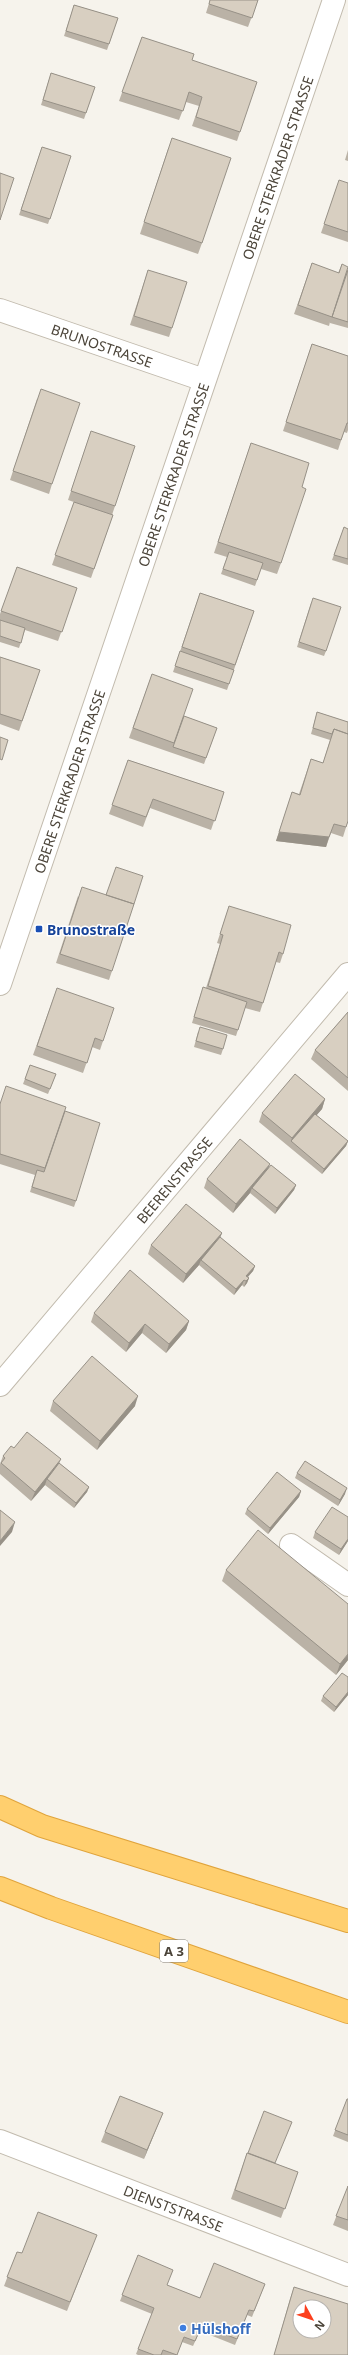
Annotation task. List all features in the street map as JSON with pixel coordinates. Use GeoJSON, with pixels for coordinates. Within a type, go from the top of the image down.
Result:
{"type":"FeatureCollection","features":[{"type":"Feature","properties":{"kind":"highway"},"geometry":{"type":"LineString","coordinates":[[0,1807],[42,1826],[348,1921]]}},
{"type":"Feature","properties":{"kind":"highway","name":"A 3"},"geometry":{"type":"LineString","coordinates":[[0,1888],[51,1908],[348,2012]]}},
{"type":"Feature","properties":{"kind":"street","name":"OBERE STERKRADER STRASSE"},"geometry":{"type":"LineString","coordinates":[[0,984],[334,0]]}},
{"type":"Feature","properties":{"kind":"street","name":"BRUNOSTRASSE"},"geometry":{"type":"LineString","coordinates":[[0,310],[204,380]]}},
{"type":"Feature","properties":{"kind":"street","name":"BEERENSTRASSE"},"geometry":{"type":"LineString","coordinates":[[0,1384],[348,974]]}},
{"type":"Feature","properties":{"kind":"street"},"geometry":{"type":"LineString","coordinates":[[291,1545],[348,1585]]}},
{"type":"Feature","properties":{"kind":"street","name":"DIENSTSTRASSE"},"geometry":{"type":"LineString","coordinates":[[0,2141],[348,2275]]}},
{"type":"Feature","properties":{"kind":"building"},"geometry":{"type":"Polygon","coordinates":[[[210,0],[258,0],[252,18],[209,4],[210,0]]]}},
{"type":"Feature","properties":{"kind":"building"},"geometry":{"type":"Polygon","coordinates":[[[74,5],[118,18],[109,44],[66,31],[74,5]]]}},
{"type":"Feature","properties":{"kind":"building"},"geometry":{"type":"Polygon","coordinates":[[[142,37],[194,54],[192,60],[257,82],[240,132],[196,117],[202,97],[189,92],[183,111],[122,92],[142,37]]]}},
{"type":"Feature","properties":{"kind":"building"},"geometry":{"type":"Polygon","coordinates":[[[51,73],[95,87],[86,113],[43,100],[51,73]]]}},
{"type":"Feature","properties":{"kind":"building"},"geometry":{"type":"Polygon","coordinates":[[[172,138],[231,158],[202,243],[144,222],[172,138]]]}},
{"type":"Feature","properties":{"kind":"building"},"geometry":{"type":"Polygon","coordinates":[[[42,147],[71,156],[50,219],[21,210],[42,147]]]}},
{"type":"Feature","properties":{"kind":"building"},"geometry":{"type":"Polygon","coordinates":[[[0,173],[14,178],[0,220],[0,173]]]}},
{"type":"Feature","properties":{"kind":"building"},"geometry":{"type":"Polygon","coordinates":[[[339,180],[348,183],[348,232],[324,224],[339,180]]]}},
{"type":"Feature","properties":{"kind":"building"},"geometry":{"type":"Polygon","coordinates":[[[312,263],[339,273],[342,264],[348,267],[332,317],[298,305],[312,263]]]}},
{"type":"Feature","properties":{"kind":"building"},"geometry":{"type":"Polygon","coordinates":[[[148,270],[187,282],[172,328],[134,316],[148,270]]]}},
{"type":"Feature","properties":{"kind":"building"},"geometry":{"type":"Polygon","coordinates":[[[348,270],[348,322],[332,317],[348,270]]]}},
{"type":"Feature","properties":{"kind":"building"},"geometry":{"type":"Polygon","coordinates":[[[312,344],[348,356],[348,423],[341,440],[286,422],[312,344]]]}},
{"type":"Feature","properties":{"kind":"building"},"geometry":{"type":"Polygon","coordinates":[[[41,389],[80,403],[52,484],[13,471],[41,389]]]}},
{"type":"Feature","properties":{"kind":"building"},"geometry":{"type":"Polygon","coordinates":[[[91,431],[135,446],[115,506],[71,491],[91,431]]]}},
{"type":"Feature","properties":{"kind":"building"},"geometry":{"type":"Polygon","coordinates":[[[251,443],[309,463],[302,487],[306,489],[281,563],[218,542],[251,443]]]}},
{"type":"Feature","properties":{"kind":"building"},"geometry":{"type":"Polygon","coordinates":[[[74,502],[113,515],[94,569],[55,555],[74,502]]]}},
{"type":"Feature","properties":{"kind":"building"},"geometry":{"type":"Polygon","coordinates":[[[344,527],[348,529],[348,559],[334,555],[344,527]]]}},
{"type":"Feature","properties":{"kind":"building"},"geometry":{"type":"Polygon","coordinates":[[[229,552],[263,563],[257,580],[223,569],[229,552]]]}},
{"type":"Feature","properties":{"kind":"building"},"geometry":{"type":"Polygon","coordinates":[[[17,567],[77,588],[62,632],[1,611],[17,567]]]}},
{"type":"Feature","properties":{"kind":"building"},"geometry":{"type":"Polygon","coordinates":[[[200,593],[254,611],[235,665],[182,647],[200,593]]]}},
{"type":"Feature","properties":{"kind":"building"},"geometry":{"type":"Polygon","coordinates":[[[313,598],[341,607],[326,651],[299,642],[313,598]]]}},
{"type":"Feature","properties":{"kind":"building"},"geometry":{"type":"Polygon","coordinates":[[[0,620],[25,628],[21,643],[0,636],[0,620]]]}},
{"type":"Feature","properties":{"kind":"building"},"geometry":{"type":"Polygon","coordinates":[[[180,651],[234,670],[229,684],[175,666],[180,651]]]}},
{"type":"Feature","properties":{"kind":"building"},"geometry":{"type":"Polygon","coordinates":[[[0,657],[40,670],[22,721],[0,714],[0,657]]]}},
{"type":"Feature","properties":{"kind":"building"},"geometry":{"type":"Polygon","coordinates":[[[152,674],[193,689],[174,743],[133,728],[152,674]]]}},
{"type":"Feature","properties":{"kind":"building"},"geometry":{"type":"Polygon","coordinates":[[[317,712],[348,722],[348,734],[334,729],[332,734],[313,728],[317,712]]]}},
{"type":"Feature","properties":{"kind":"building"},"geometry":{"type":"Polygon","coordinates":[[[184,716],[217,728],[206,758],[173,747],[184,716]]]}},
{"type":"Feature","properties":{"kind":"building"},"geometry":{"type":"Polygon","coordinates":[[[334,729],[348,734],[348,821],[346,827],[334,824],[329,837],[279,832],[292,792],[300,795],[311,759],[323,763],[334,729]]]}},
{"type":"Feature","properties":{"kind":"building"},"geometry":{"type":"Polygon","coordinates":[[[0,737],[8,740],[2,760],[0,759],[0,737]]]}},
{"type":"Feature","properties":{"kind":"building"},"geometry":{"type":"Polygon","coordinates":[[[128,760],[224,792],[215,821],[153,799],[146,817],[112,805],[128,760]]]}},
{"type":"Feature","properties":{"kind":"building"},"geometry":{"type":"Polygon","coordinates":[[[116,867],[143,876],[134,904],[106,895],[116,867]]]}},
{"type":"Feature","properties":{"kind":"building"},"geometry":{"type":"Polygon","coordinates":[[[82,887],[134,904],[112,971],[60,954],[82,887]]]}},
{"type":"Feature","properties":{"kind":"building"},"geometry":{"type":"Polygon","coordinates":[[[229,906],[291,925],[283,954],[279,952],[263,1003],[208,986],[223,935],[220,934],[229,906]]]}},
{"type":"Feature","properties":{"kind":"building"},"geometry":{"type":"Polygon","coordinates":[[[203,987],[247,1002],[238,1030],[194,1017],[203,987]]]}},
{"type":"Feature","properties":{"kind":"building"},"geometry":{"type":"Polygon","coordinates":[[[57,988],[114,1008],[103,1041],[95,1038],[87,1063],[37,1046],[57,988]]]}},
{"type":"Feature","properties":{"kind":"building"},"geometry":{"type":"Polygon","coordinates":[[[348,1012],[348,1078],[315,1050],[348,1012]]]}},
{"type":"Feature","properties":{"kind":"building"},"geometry":{"type":"Polygon","coordinates":[[[200,1027],[227,1035],[223,1049],[196,1041],[200,1027]]]}},
{"type":"Feature","properties":{"kind":"building"},"geometry":{"type":"Polygon","coordinates":[[[30,1065],[56,1074],[50,1089],[25,1079],[30,1065]]]}},
{"type":"Feature","properties":{"kind":"building"},"geometry":{"type":"Polygon","coordinates":[[[295,1074],[325,1099],[292,1138],[262,1113],[295,1074]]]}},
{"type":"Feature","properties":{"kind":"building"},"geometry":{"type":"Polygon","coordinates":[[[6,1086],[66,1107],[45,1168],[0,1154],[0,1104],[6,1086]]]}},
{"type":"Feature","properties":{"kind":"building"},"geometry":{"type":"Polygon","coordinates":[[[65,1111],[100,1123],[76,1201],[32,1187],[37,1170],[44,1172],[65,1111]]]}},
{"type":"Feature","properties":{"kind":"building"},"geometry":{"type":"Polygon","coordinates":[[[315,1114],[348,1141],[324,1169],[291,1141],[315,1114]]]}},
{"type":"Feature","properties":{"kind":"building"},"geometry":{"type":"Polygon","coordinates":[[[240,1139],[270,1164],[236,1204],[207,1179],[240,1139]]]}},
{"type":"Feature","properties":{"kind":"building"},"geometry":{"type":"Polygon","coordinates":[[[271,1165],[296,1185],[277,1208],[252,1188],[271,1165]]]}},
{"type":"Feature","properties":{"kind":"building"},"geometry":{"type":"Polygon","coordinates":[[[186,1204],[222,1233],[186,1274],[151,1245],[186,1204]]]}},
{"type":"Feature","properties":{"kind":"building"},"geometry":{"type":"Polygon","coordinates":[[[220,1237],[255,1266],[246,1276],[249,1278],[246,1281],[244,1280],[236,1289],[201,1260],[220,1237]]]}},
{"type":"Feature","properties":{"kind":"building"},"geometry":{"type":"Polygon","coordinates":[[[130,1270],[189,1321],[169,1344],[145,1324],[129,1343],[94,1313],[130,1270]]]}},
{"type":"Feature","properties":{"kind":"building"},"geometry":{"type":"Polygon","coordinates":[[[92,1356],[138,1396],[100,1441],[53,1401],[92,1356]]]}},
{"type":"Feature","properties":{"kind":"building"},"geometry":{"type":"Polygon","coordinates":[[[27,1432],[61,1459],[35,1492],[1,1463],[5,1458],[3,1456],[11,1446],[14,1448],[27,1432]]]}},
{"type":"Feature","properties":{"kind":"building"},"geometry":{"type":"Polygon","coordinates":[[[305,1461],[347,1488],[340,1500],[297,1473],[305,1461]]]}},
{"type":"Feature","properties":{"kind":"building"},"geometry":{"type":"Polygon","coordinates":[[[59,1463],[89,1487],[76,1503],[47,1479],[59,1463]]]}},
{"type":"Feature","properties":{"kind":"building"},"geometry":{"type":"Polygon","coordinates":[[[277,1472],[301,1491],[270,1528],[247,1509],[277,1472]]]}},
{"type":"Feature","properties":{"kind":"building"},"geometry":{"type":"Polygon","coordinates":[[[332,1507],[348,1517],[348,1539],[341,1549],[315,1532],[332,1507]]]}},
{"type":"Feature","properties":{"kind":"building"},"geometry":{"type":"Polygon","coordinates":[[[0,1510],[15,1522],[0,1541],[0,1510]]]}},
{"type":"Feature","properties":{"kind":"building"},"geometry":{"type":"Polygon","coordinates":[[[258,1530],[348,1604],[348,1654],[340,1664],[226,1570],[258,1530]]]}},
{"type":"Feature","properties":{"kind":"building"},"geometry":{"type":"Polygon","coordinates":[[[342,1673],[348,1677],[348,1692],[336,1707],[323,1696],[342,1673]]]}},
{"type":"Feature","properties":{"kind":"building"},"geometry":{"type":"Polygon","coordinates":[[[120,2096],[163,2113],[147,2150],[105,2132],[120,2096]]]}},
{"type":"Feature","properties":{"kind":"building"},"geometry":{"type":"Polygon","coordinates":[[[348,2099],[348,2135],[335,2130],[348,2099]]]}},
{"type":"Feature","properties":{"kind":"building"},"geometry":{"type":"Polygon","coordinates":[[[264,2111],[292,2122],[275,2163],[248,2153],[264,2111]]]}},
{"type":"Feature","properties":{"kind":"building"},"geometry":{"type":"Polygon","coordinates":[[[247,2153],[298,2172],[285,2209],[235,2190],[247,2153]]]}},
{"type":"Feature","properties":{"kind":"building"},"geometry":{"type":"Polygon","coordinates":[[[348,2186],[348,2220],[336,2216],[348,2186]]]}},
{"type":"Feature","properties":{"kind":"building"},"geometry":{"type":"Polygon","coordinates":[[[38,2212],[97,2235],[70,2302],[7,2277],[17,2252],[22,2253],[38,2212]]]}},
{"type":"Feature","properties":{"kind":"building"},"geometry":{"type":"Polygon","coordinates":[[[138,2255],[173,2270],[167,2285],[200,2298],[214,2263],[265,2284],[254,2311],[249,2310],[237,2339],[202,2325],[195,2341],[184,2337],[177,2355],[163,2350],[161,2355],[154,2355],[138,2349],[154,2308],[122,2295],[138,2255]]]}},
{"type":"Feature","properties":{"kind":"building"},"geometry":{"type":"Polygon","coordinates":[[[294,2287],[348,2304],[348,2355],[274,2355],[294,2287]]]}},
{"type":"Feature","properties":{"kind":"place","name":"Brunostraße"},"geometry":{"type":"Point","coordinates":[39,929]}},
{"type":"Feature","properties":{"kind":"place","name":"Hülshoff"},"geometry":{"type":"Point","coordinates":[183,2328]}}]}
